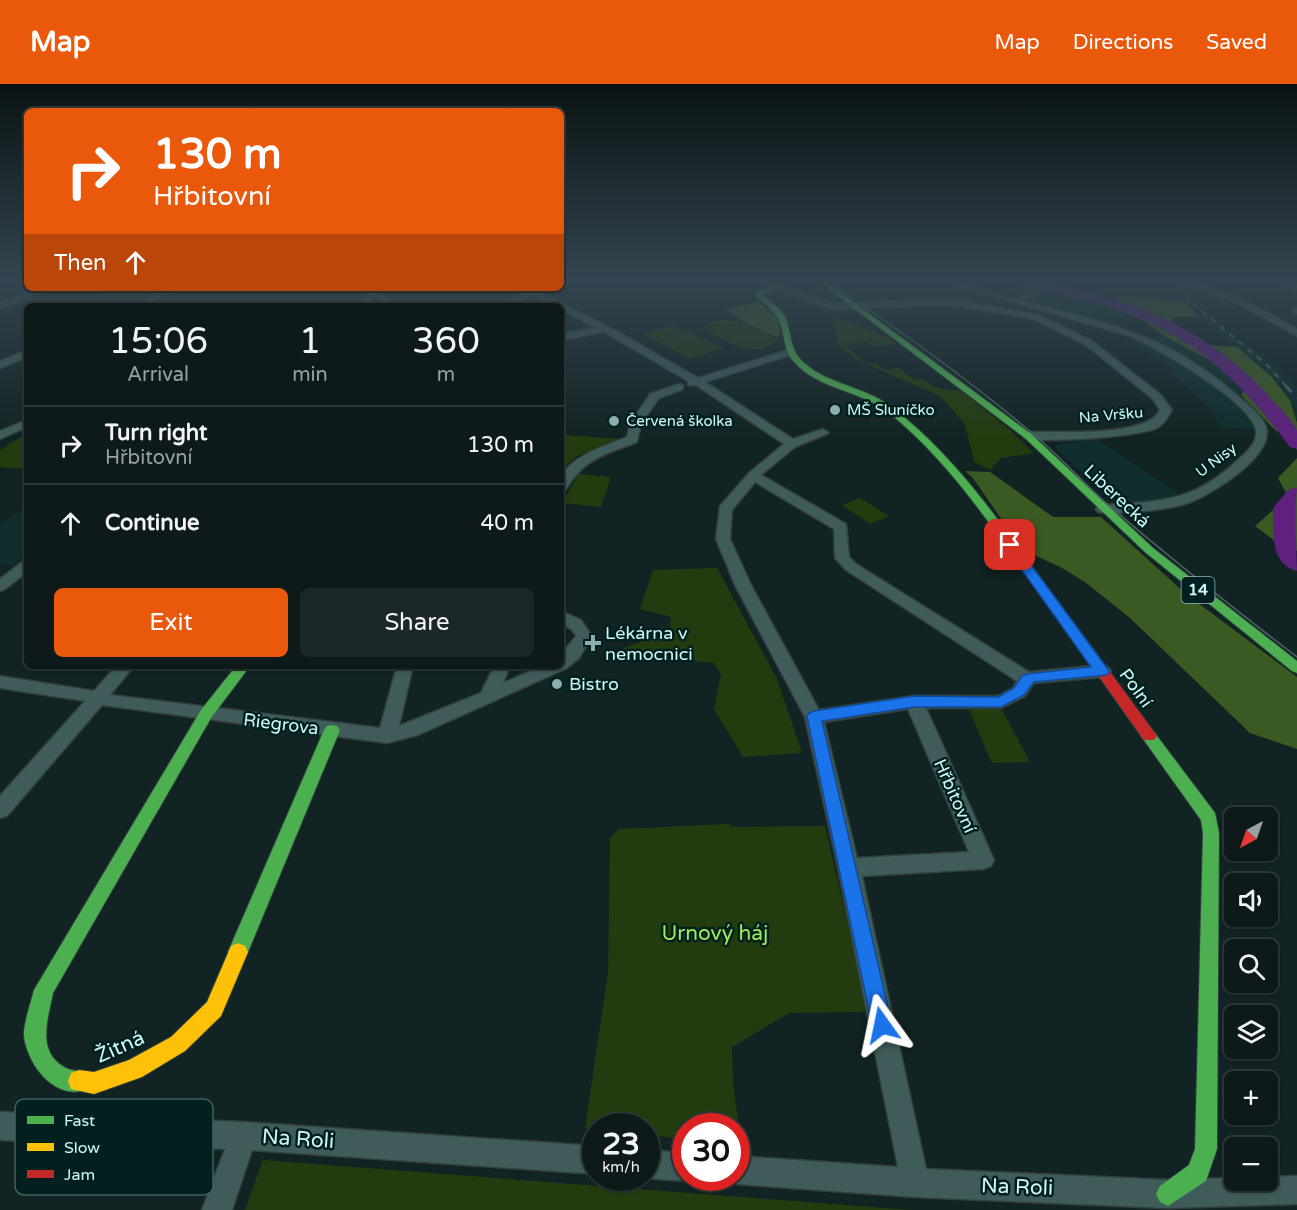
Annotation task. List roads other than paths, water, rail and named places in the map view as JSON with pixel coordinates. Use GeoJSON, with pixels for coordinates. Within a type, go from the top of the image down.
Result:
{"type":"FeatureCollection","features":[{"type":"Feature","properties":{"kind":"street"},"geometry":{"type":"LineString","coordinates":[[564,337],[583,334]]}},
{"type":"Feature","properties":{"kind":"street"},"geometry":{"type":"LineString","coordinates":[[613,334],[696,382],[779,434],[791,444]]}},
{"type":"Feature","properties":{"kind":"street"},"geometry":{"type":"LineString","coordinates":[[564,478],[579,461],[633,439],[633,430],[638,418],[658,397],[670,394],[679,387],[790,352],[787,334]]}},
{"type":"Feature","properties":{"kind":"street","name":"Liberecká"},"geometry":{"type":"LineString","coordinates":[[891,334],[1028,435],[1103,509],[1176,572],[1297,668]]}},
{"type":"Feature","properties":{"kind":"street","name":"Na Vršku"},"geometry":{"type":"LineString","coordinates":[[1028,435],[1130,432],[1152,426],[1163,418],[1166,410],[1156,397],[1089,344],[1068,334]]}},
{"type":"Feature","properties":{"kind":"street","name":"U Nisy"},"geometry":{"type":"LineString","coordinates":[[1103,509],[1161,505],[1197,495],[1244,462],[1255,451],[1262,438],[1258,422],[1248,411],[1192,365],[1158,344],[1131,334]]}},
{"type":"Feature","properties":{"kind":"street","name":"Polní"},"geometry":{"type":"LineString","coordinates":[[790,352],[800,364],[811,371],[873,398],[898,417],[958,474],[1209,818],[1211,833],[1206,1149],[1198,1173],[1168,1194]]}},
{"type":"Feature","properties":{"kind":"street"},"geometry":{"type":"LineString","coordinates":[[2,363],[24,354]]}},
{"type":"Feature","properties":{"kind":"street"},"geometry":{"type":"LineString","coordinates":[[2,363],[24,364]]}},
{"type":"Feature","properties":{"kind":"street"},"geometry":{"type":"LineString","coordinates":[[0,435],[24,424]]}},
{"type":"Feature","properties":{"kind":"street"},"geometry":{"type":"LineString","coordinates":[[823,434],[791,444],[753,476],[725,509],[723,539],[743,585],[814,717],[849,868],[915,1183]]}},
{"type":"Feature","properties":{"kind":"street"},"geometry":{"type":"LineString","coordinates":[[753,476],[841,527],[842,558],[852,567],[1027,679]]}},
{"type":"Feature","properties":{"kind":"street"},"geometry":{"type":"LineString","coordinates":[[0,586],[24,567]]}},
{"type":"Feature","properties":{"kind":"street"},"geometry":{"type":"LineString","coordinates":[[564,617],[581,628],[584,636],[573,654],[564,661]]}},
{"type":"Feature","properties":{"kind":"street"},"geometry":{"type":"LineString","coordinates":[[0,810],[123,669]]}},
{"type":"Feature","properties":{"kind":"street","name":"Žitná"},"geometry":{"type":"LineString","coordinates":[[241,669],[207,714],[44,990],[34,1035],[43,1062],[64,1079],[94,1083],[134,1069],[178,1044],[214,1009],[332,730]]}},
{"type":"Feature","properties":{"kind":"street"},"geometry":{"type":"LineString","coordinates":[[387,736],[404,669]]}},
{"type":"Feature","properties":{"kind":"street"},"geometry":{"type":"LineString","coordinates":[[488,696],[501,669]]}},
{"type":"Feature","properties":{"kind":"street","name":"Riegrova"},"geometry":{"type":"LineString","coordinates":[[0,682],[207,714],[387,736],[412,730],[551,669]]}},
{"type":"Feature","properties":{"kind":"street"},"geometry":{"type":"LineString","coordinates":[[814,717],[914,702],[1001,702],[1019,692],[1027,679],[1040,675],[1102,671]]}},
{"type":"Feature","properties":{"kind":"street"},"geometry":{"type":"LineString","coordinates":[[444,715],[460,695]]}},
{"type":"Feature","properties":{"kind":"street","name":"Hřbitovní"},"geometry":{"type":"LineString","coordinates":[[849,868],[983,860],[914,702]]}},
{"type":"Feature","properties":{"kind":"street","name":"Na Roli"},"geometry":{"type":"LineString","coordinates":[[0,1126],[15,1127]]}},
{"type":"Feature","properties":{"kind":"street","name":"Na Roli"},"geometry":{"type":"LineString","coordinates":[[213,1135],[582,1159]]}},
{"type":"Feature","properties":{"kind":"street"},"geometry":{"type":"LineString","coordinates":[[217,1210],[243,1136]]}},
{"type":"Feature","properties":{"kind":"street","name":"Na Roli"},"geometry":{"type":"LineString","coordinates":[[750,1171],[915,1183],[1168,1194],[1297,1190]]}},
{"type":"Feature","properties":{"kind":"waterway"},"geometry":{"type":"LineString","coordinates":[[1180,334],[1208,351],[1239,375],[1297,443]]}},
{"type":"Feature","properties":{"kind":"waterway"},"geometry":{"type":"LineString","coordinates":[[1297,494],[1284,508],[1287,552],[1297,564]]}},
{"type":"Feature","properties":{"kind":"tram line"},"geometry":{"type":"LineString","coordinates":[[903,334],[983,393],[1042,441],[1128,522],[1297,657]]}},
{"type":"Feature","properties":{"kind":"railway"},"geometry":{"type":"LineString","coordinates":[[1229,334],[1268,366],[1287,387]]}},
{"type":"Feature","properties":{"kind":"railway"},"geometry":{"type":"LineString","coordinates":[[1286,386],[1297,398]]}},
{"type":"Feature","properties":{"kind":"place","name":"MŠ Sluníčko"},"geometry":{"type":"Point","coordinates":[835,410]}},
{"type":"Feature","properties":{"kind":"place","name":"Červená školka"},"geometry":{"type":"Point","coordinates":[614,421]}},
{"type":"Feature","properties":{"kind":"place","name":"Lékárna v nemocnici"},"geometry":{"type":"Point","coordinates":[593,643]}},
{"type":"Feature","properties":{"kind":"place","name":"Bistro"},"geometry":{"type":"Point","coordinates":[557,684]}},
{"type":"Feature","properties":{"kind":"park label","name":"Urnový háj"},"geometry":{"type":"Point","coordinates":[715,933]}}]}
